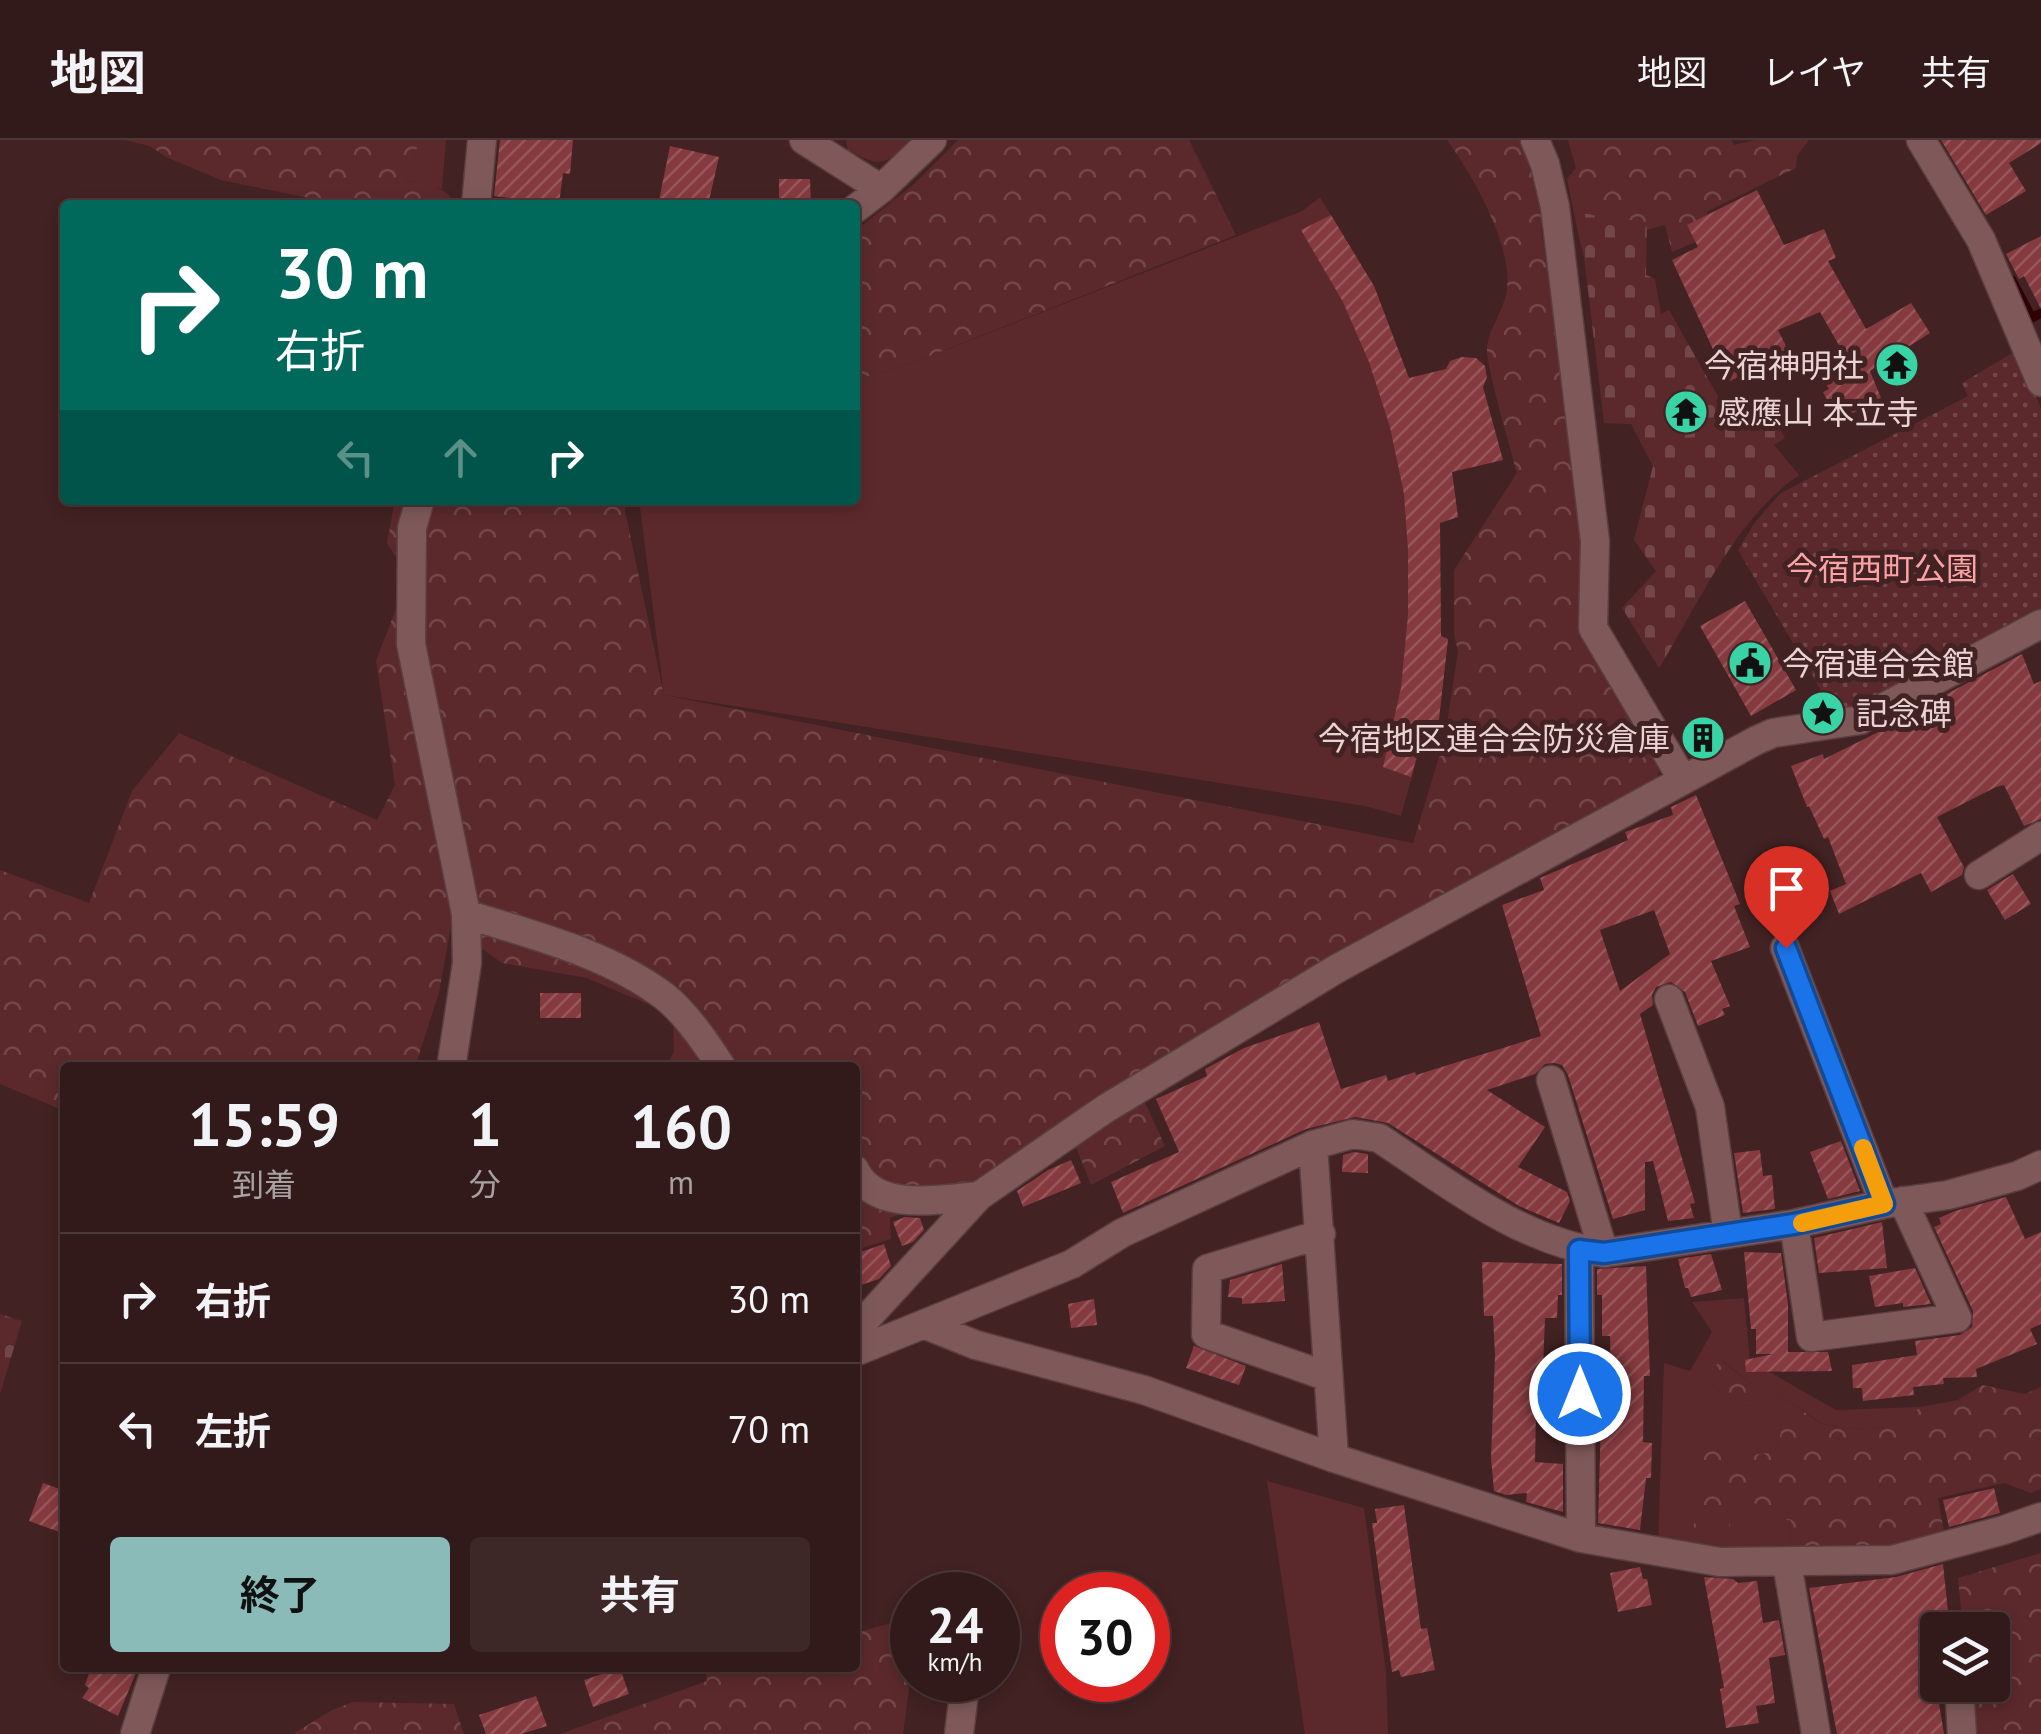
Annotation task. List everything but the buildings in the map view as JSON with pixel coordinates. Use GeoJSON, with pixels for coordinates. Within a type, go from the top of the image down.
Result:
{"type":"FeatureCollection","features":[{"type":"Feature","properties":{"kind":"street"},"geometry":{"type":"LineString","coordinates":[[476,200],[482,140]]}},
{"type":"Feature","properties":{"kind":"street"},"geometry":{"type":"LineString","coordinates":[[804,140],[881,189]]}},
{"type":"Feature","properties":{"kind":"street"},"geometry":{"type":"LineString","coordinates":[[860,206],[932,140]]}},
{"type":"Feature","properties":{"kind":"street"},"geometry":{"type":"LineString","coordinates":[[1535,140],[1556,207],[1595,541],[1593,628],[1684,780]]}},
{"type":"Feature","properties":{"kind":"street"},"geometry":{"type":"LineString","coordinates":[[1921,140],[1981,240],[2041,382]]}},
{"type":"Feature","properties":{"kind":"street"},"geometry":{"type":"LineString","coordinates":[[419,505],[412,528],[411,644],[466,914],[467,963],[452,1062]]}},
{"type":"Feature","properties":{"kind":"street"},"geometry":{"type":"LineString","coordinates":[[860,1326],[979,1196],[1105,1109],[1338,968],[1773,733],[1860,720],[2041,624]]}},
{"type":"Feature","properties":{"kind":"street"},"geometry":{"type":"LineString","coordinates":[[1979,874],[2041,836]]}},
{"type":"Feature","properties":{"kind":"street"},"geometry":{"type":"LineString","coordinates":[[466,914],[572,948],[634,978],[666,998],[717,1062]]}},
{"type":"Feature","properties":{"kind":"street"},"geometry":{"type":"LineString","coordinates":[[1786,948],[1894,1203],[1956,1318],[1811,1337],[1794,1224]]}},
{"type":"Feature","properties":{"kind":"street"},"geometry":{"type":"LineString","coordinates":[[1670,999],[1710,1107],[1728,1234]]}},
{"type":"Feature","properties":{"kind":"street"},"geometry":{"type":"LineString","coordinates":[[1552,1080],[1592,1251],[1580,1538]]}},
{"type":"Feature","properties":{"kind":"street"},"geometry":{"type":"LineString","coordinates":[[860,1350],[1072,1264],[1122,1233],[1313,1145],[1353,1134],[1379,1138],[1534,1236],[1592,1251],[1794,1224],[1948,1195],[2017,1176],[2041,1165]]}},
{"type":"Feature","properties":{"kind":"street"},"geometry":{"type":"LineString","coordinates":[[1313,1145],[1334,1458]]}},
{"type":"Feature","properties":{"kind":"street"},"geometry":{"type":"LineString","coordinates":[[860,1180],[899,1201],[979,1196]]}},
{"type":"Feature","properties":{"kind":"street"},"geometry":{"type":"LineString","coordinates":[[1321,1234],[1207,1269],[1206,1334],[1326,1376]]}},
{"type":"Feature","properties":{"kind":"street"},"geometry":{"type":"LineString","coordinates":[[926,1325],[976,1345],[1144,1390],[1334,1458],[1580,1538],[1720,1562],[1892,1560],[2041,1517]]}},
{"type":"Feature","properties":{"kind":"street"},"geometry":{"type":"LineString","coordinates":[[1787,1564],[1816,1734]]}},
{"type":"Feature","properties":{"kind":"street"},"geometry":{"type":"LineString","coordinates":[[135,1734],[155,1672]]}},
{"type":"Feature","properties":{"kind":"street"},"geometry":{"type":"LineString","coordinates":[[960,1734],[963,1702]]}},
{"type":"Feature","properties":{"kind":"street"},"geometry":{"type":"LineString","coordinates":[[1960,1702],[1962,1734]]}},
{"type":"Feature","properties":{"kind":"green space"},"geometry":{"type":"Polygon","coordinates":[[[125,140],[420,140],[405,180],[441,190],[453,200],[318,200],[221,180],[166,157],[150,146],[125,140]]]}},
{"type":"Feature","properties":{"kind":"green space"},"geometry":{"type":"Polygon","coordinates":[[[420,140],[446,140],[442,189],[405,180],[420,140]]]}},
{"type":"Feature","properties":{"kind":"green space"},"geometry":{"type":"Polygon","coordinates":[[[846,140],[912,140],[888,159],[876,162],[848,150],[846,140]]]}},
{"type":"Feature","properties":{"kind":"green space"},"geometry":{"type":"Polygon","coordinates":[[[958,140],[1189,140],[1236,235],[912,363],[860,379],[860,227],[913,185],[958,140]]]}},
{"type":"Feature","properties":{"kind":"green space"},"geometry":{"type":"Polygon","coordinates":[[[1447,140],[1520,140],[1545,195],[1541,227],[1587,543],[1584,630],[1659,770],[1657,783],[1141,1094],[1165,1146],[1091,1185],[1076,1147],[890,1218],[891,1239],[860,1248],[860,1062],[669,1062],[674,1051],[673,1015],[587,978],[502,963],[451,926],[439,993],[417,1062],[60,1062],[60,1109],[0,1084],[0,870],[89,903],[132,791],[179,733],[377,820],[395,785],[376,661],[397,606],[399,562],[387,543],[394,505],[626,505],[664,695],[1413,843],[1445,737],[1458,651],[1454,635],[1454,570],[1517,473],[1487,355],[1506,295],[1505,257],[1490,214],[1447,140]]]}},
{"type":"Feature","properties":{"kind":"green space"},"geometry":{"type":"Polygon","coordinates":[[[1568,140],[1732,140],[1734,145],[1755,140],[1809,140],[1797,156],[1796,168],[1706,212],[1717,233],[1672,252],[1665,225],[1581,247],[1567,179],[1576,168],[1568,140]]]}},
{"type":"Feature","properties":{"kind":"green space"},"geometry":{"type":"Polygon","coordinates":[[[1320,197],[1374,286],[1444,476],[1452,473],[1458,517],[1440,523],[1441,636],[1448,639],[1438,728],[1426,726],[1401,816],[1365,806],[664,695],[640,505],[860,505],[860,379],[912,363],[1302,211],[1320,197]]]}},
{"type":"Feature","properties":{"kind":"green space"},"geometry":{"type":"Polygon","coordinates":[[[1574,213],[1647,222],[1646,275],[1655,279],[1661,314],[1669,310],[1720,400],[1763,400],[1785,438],[1774,445],[1799,475],[1755,515],[1737,538],[1659,668],[1622,608],[1656,571],[1634,540],[1653,466],[1631,424],[1604,423],[1584,257],[1574,213]]]}},
{"type":"Feature","properties":{"kind":"green space","name":"今宿西町公園"},"geometry":{"type":"Polygon","coordinates":[[[2019,349],[2041,409],[2041,614],[1855,711],[1836,716],[1738,550],[1755,522],[1781,493],[1968,396],[1962,383],[2019,349]]]}},
{"type":"Feature","properties":{"kind":"green space"},"geometry":{"type":"Polygon","coordinates":[[[1744,1298],[1750,1361],[1836,1410],[1920,1407],[1904,1420],[1886,1427],[1851,1429],[1823,1424],[1778,1394],[1754,1386],[1724,1362],[1709,1380],[1735,1401],[1768,1406],[1780,1422],[1781,1433],[1774,1452],[1752,1455],[1698,1475],[1709,1475],[1727,1512],[1733,1503],[1752,1500],[1762,1511],[1791,1521],[1790,1551],[1801,1557],[1658,1544],[1664,1363],[1690,1371],[1712,1332],[1692,1302],[1744,1298]]]}},
{"type":"Feature","properties":{"kind":"green space"},"geometry":{"type":"Polygon","coordinates":[[[0,1314],[22,1321],[0,1394],[0,1314]]]}},
{"type":"Feature","properties":{"kind":"green space"},"geometry":{"type":"Polygon","coordinates":[[[1723,1362],[1754,1386],[1778,1394],[1822,1424],[1851,1429],[1886,1427],[1904,1420],[1920,1407],[1958,1400],[1982,1385],[2025,1394],[2041,1387],[2041,1489],[2031,1493],[2004,1483],[1938,1498],[1945,1538],[1891,1554],[1790,1551],[1791,1521],[1762,1511],[1752,1500],[1733,1504],[1727,1512],[1730,1526],[1701,1538],[1692,1531],[1708,1476],[1697,1475],[1701,1437],[1752,1455],[1774,1452],[1781,1433],[1780,1422],[1768,1406],[1735,1401],[1709,1380],[1713,1366],[1723,1362]]]}},
{"type":"Feature","properties":{"kind":"green space"},"geometry":{"type":"Polygon","coordinates":[[[1267,1481],[1364,1508],[1386,1671],[1388,1734],[1305,1734],[1267,1481]]]}},
{"type":"Feature","properties":{"kind":"green space"},"geometry":{"type":"Polygon","coordinates":[[[2041,1553],[2041,1734],[1974,1734],[1971,1702],[2010,1702],[2010,1612],[1961,1612],[1958,1578],[2041,1553]]]}},
{"type":"Feature","properties":{"kind":"green space"},"geometry":{"type":"Polygon","coordinates":[[[890,1623],[890,1702],[907,1702],[903,1734],[560,1734],[707,1681],[706,1672],[860,1672],[860,1632],[890,1623]]]}},
{"type":"Feature","properties":{"kind":"green space"},"geometry":{"type":"Polygon","coordinates":[[[353,1702],[454,1704],[464,1734],[293,1734],[353,1702]]]}},
{"type":"Feature","properties":{"kind":"waterway"},"geometry":{"type":"LineString","coordinates":[[2012,280],[2032,318],[2041,313]]}},
{"type":"Feature","properties":{"kind":"slow traffic"},"geometry":{"type":"LineString","coordinates":[[1802,1223],[1884,1204],[1863,1148]]}},
{"type":"Feature","properties":{"kind":"place","name":"今宿神明社"},"geometry":{"type":"Point","coordinates":[1897,365]}},
{"type":"Feature","properties":{"kind":"place","name":"感應山 本立寺"},"geometry":{"type":"Point","coordinates":[1686,412]}},
{"type":"Feature","properties":{"kind":"place","name":"今宿連合会館"},"geometry":{"type":"Point","coordinates":[1750,663]}},
{"type":"Feature","properties":{"kind":"place","name":"記念碑"},"geometry":{"type":"Point","coordinates":[1823,713]}},
{"type":"Feature","properties":{"kind":"place","name":"今宿地区連合会防災倉庫"},"geometry":{"type":"Point","coordinates":[1703,738]}},
{"type":"Feature","properties":{"kind":"route"},"geometry":{"type":"LineString","coordinates":[[1580,1394],[1579,1250],[1604,1253],[1794,1224],[1884,1204],[1786,948]]}}]}
